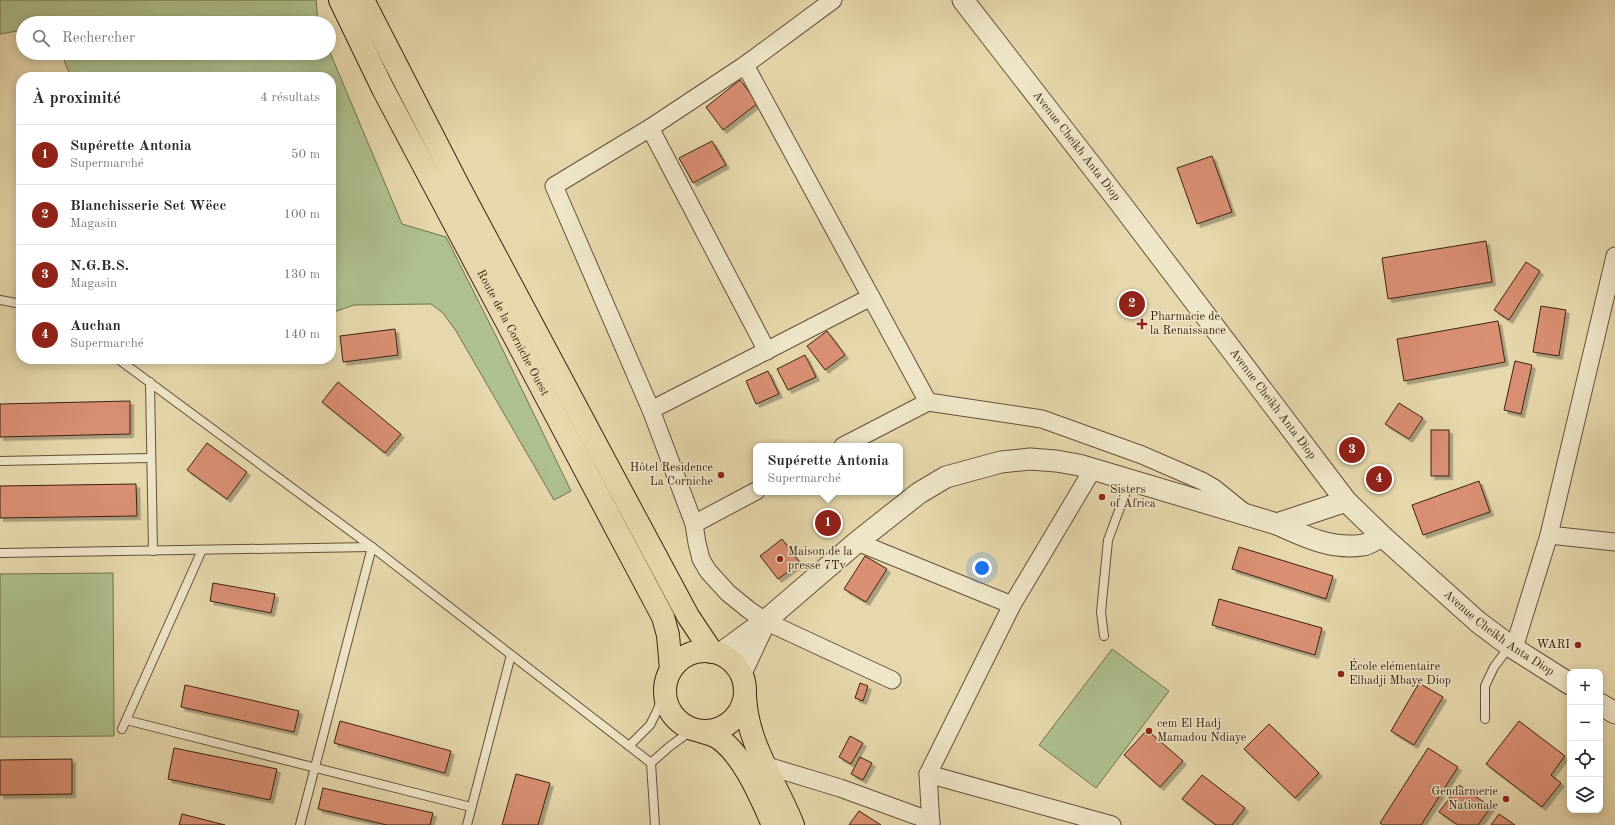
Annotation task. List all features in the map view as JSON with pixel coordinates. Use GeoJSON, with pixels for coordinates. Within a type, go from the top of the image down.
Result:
{"type":"FeatureCollection","features":[{"type":"Feature","properties":{"kind":"highway","name":"Route de la Corniche Ouest"},"geometry":{"type":"LineString","coordinates":[[340,0],[383,89],[663,617],[668,635],[668,677]]}},
{"type":"Feature","properties":{"kind":"highway","name":"Route de la Corniche Ouest"},"geometry":{"type":"LineString","coordinates":[[363,0],[462,192],[688,616],[716,653]]}},
{"type":"Feature","properties":{"kind":"highway"},"geometry":{"type":"LineString","coordinates":[[773,825],[742,763],[722,742],[714,736],[682,724],[668,707],[665,696],[668,677],[677,663],[689,655],[703,651],[716,653],[736,665],[741,673],[744,683],[746,712],[749,724],[764,764],[793,825]]}},
{"type":"Feature","properties":{"kind":"highway"},"geometry":{"type":"LineString","coordinates":[[696,730],[713,730],[725,726],[735,718],[742,707],[745,695]]}},
{"type":"Feature","properties":{"kind":"street"},"geometry":{"type":"LineString","coordinates":[[832,0],[745,65],[650,128],[554,186],[651,410],[694,524],[696,543],[701,559],[708,571],[728,593],[765,621],[892,680]]}},
{"type":"Feature","properties":{"kind":"street","name":"Avenue Cheikh Anta Diop"},"geometry":{"type":"LineString","coordinates":[[963,0],[1121,204],[1346,501],[1382,536],[1478,622],[1512,647],[1567,682]]}},
{"type":"Feature","properties":{"kind":"street"},"geometry":{"type":"LineString","coordinates":[[745,65],[928,402]]}},
{"type":"Feature","properties":{"kind":"street"},"geometry":{"type":"LineString","coordinates":[[650,128],[767,351]]}},
{"type":"Feature","properties":{"kind":"street"},"geometry":{"type":"LineString","coordinates":[[1512,647],[1549,535],[1615,256]]}},
{"type":"Feature","properties":{"kind":"street"},"geometry":{"type":"LineString","coordinates":[[651,410],[871,297]]}},
{"type":"Feature","properties":{"kind":"street"},"geometry":{"type":"LineString","coordinates":[[849,443],[928,402],[1042,419],[1142,455],[1202,481],[1248,515]]}},
{"type":"Feature","properties":{"kind":"street"},"geometry":{"type":"LineString","coordinates":[[716,653],[765,621],[857,542],[919,493],[946,477],[1001,462],[1030,459],[1056,461],[1093,469],[1277,524],[1307,538],[1332,545],[1364,545],[1382,536]]}},
{"type":"Feature","properties":{"kind":"street"},"geometry":{"type":"LineString","coordinates":[[764,764],[840,788],[931,823],[928,774],[1012,605],[1093,469]]}},
{"type":"Feature","properties":{"kind":"street"},"geometry":{"type":"LineString","coordinates":[[694,524],[753,493]]}},
{"type":"Feature","properties":{"kind":"street"},"geometry":{"type":"LineString","coordinates":[[1277,524],[1346,501]]}},
{"type":"Feature","properties":{"kind":"street"},"geometry":{"type":"LineString","coordinates":[[1549,535],[1615,542]]}},
{"type":"Feature","properties":{"kind":"street"},"geometry":{"type":"LineString","coordinates":[[857,542],[1012,605]]}},
{"type":"Feature","properties":{"kind":"street"},"geometry":{"type":"LineString","coordinates":[[741,673],[765,621]]}},
{"type":"Feature","properties":{"kind":"street"},"geometry":{"type":"LineString","coordinates":[[1602,705],[1615,713]]}},
{"type":"Feature","properties":{"kind":"street"},"geometry":{"type":"LineString","coordinates":[[928,774],[1112,825]]}},
{"type":"Feature","properties":{"kind":"lane"},"geometry":{"type":"LineString","coordinates":[[0,300],[16,303]]}},
{"type":"Feature","properties":{"kind":"lane"},"geometry":{"type":"LineString","coordinates":[[125,364],[372,547],[652,763]]}},
{"type":"Feature","properties":{"kind":"lane"},"geometry":{"type":"LineString","coordinates":[[150,382],[153,551]]}},
{"type":"Feature","properties":{"kind":"lane"},"geometry":{"type":"LineString","coordinates":[[0,461],[151,458]]}},
{"type":"Feature","properties":{"kind":"lane"},"geometry":{"type":"LineString","coordinates":[[1104,636],[1101,612],[1108,540],[1130,480]]}},
{"type":"Feature","properties":{"kind":"lane"},"geometry":{"type":"LineString","coordinates":[[0,553],[372,547]]}},
{"type":"Feature","properties":{"kind":"lane"},"geometry":{"type":"LineString","coordinates":[[300,825],[372,547]]}},
{"type":"Feature","properties":{"kind":"lane"},"geometry":{"type":"LineString","coordinates":[[122,728],[202,550]]}},
{"type":"Feature","properties":{"kind":"lane"},"geometry":{"type":"LineString","coordinates":[[1485,719],[1485,686],[1494,667],[1512,647]]}},
{"type":"Feature","properties":{"kind":"lane"},"geometry":{"type":"LineString","coordinates":[[467,825],[511,655]]}},
{"type":"Feature","properties":{"kind":"lane"},"geometry":{"type":"LineString","coordinates":[[629,746],[650,725],[658,709],[668,677]]}},
{"type":"Feature","properties":{"kind":"lane"},"geometry":{"type":"LineString","coordinates":[[126,720],[472,807]]}},
{"type":"Feature","properties":{"kind":"lane"},"geometry":{"type":"LineString","coordinates":[[655,825],[652,763],[669,746],[696,730]]}},
{"type":"Feature","properties":{"kind":"green space"},"geometry":{"type":"Polygon","coordinates":[[[0,0],[316,0],[317,16],[16,16],[16,31],[0,34],[0,0]]]}},
{"type":"Feature","properties":{"kind":"green space"},"geometry":{"type":"Polygon","coordinates":[[[64,60],[333,60],[402,224],[446,237],[571,491],[554,500],[456,331],[443,313],[431,304],[354,305],[336,311],[336,72],[69,72],[64,60]]]}},
{"type":"Feature","properties":{"kind":"green space"},"geometry":{"type":"Polygon","coordinates":[[[113,573],[114,736],[0,737],[0,574],[113,573]]]}},
{"type":"Feature","properties":{"kind":"green space"},"geometry":{"type":"Polygon","coordinates":[[[1112,649],[1169,691],[1096,788],[1039,745],[1112,649]]]}},
{"type":"Feature","properties":{"kind":"building"},"geometry":{"type":"Polygon","coordinates":[[[740,80],[758,103],[723,130],[706,107],[740,80]]]}},
{"type":"Feature","properties":{"kind":"building"},"geometry":{"type":"Polygon","coordinates":[[[712,141],[726,165],[693,183],[679,158],[712,141]]]}},
{"type":"Feature","properties":{"kind":"building"},"geometry":{"type":"Polygon","coordinates":[[[1212,156],[1232,212],[1197,224],[1177,168],[1212,156]]]}},
{"type":"Feature","properties":{"kind":"building"},"geometry":{"type":"Polygon","coordinates":[[[1486,241],[1492,282],[1388,299],[1382,258],[1486,241]]]}},
{"type":"Feature","properties":{"kind":"building"},"geometry":{"type":"Polygon","coordinates":[[[1526,262],[1540,271],[1509,320],[1494,310],[1526,262]]]}},
{"type":"Feature","properties":{"kind":"building"},"geometry":{"type":"Polygon","coordinates":[[[1541,306],[1566,310],[1559,356],[1533,352],[1541,306]]]}},
{"type":"Feature","properties":{"kind":"building"},"geometry":{"type":"Polygon","coordinates":[[[1498,321],[1505,362],[1404,381],[1397,339],[1498,321]]]}},
{"type":"Feature","properties":{"kind":"building"},"geometry":{"type":"Polygon","coordinates":[[[395,329],[398,355],[343,362],[340,336],[395,329]]]}},
{"type":"Feature","properties":{"kind":"building"},"geometry":{"type":"Polygon","coordinates":[[[827,331],[845,355],[825,370],[807,346],[827,331]]]}},
{"type":"Feature","properties":{"kind":"building"},"geometry":{"type":"Polygon","coordinates":[[[805,355],[816,377],[788,390],[777,369],[805,355]]]}},
{"type":"Feature","properties":{"kind":"building"},"geometry":{"type":"Polygon","coordinates":[[[1515,361],[1532,365],[1521,414],[1504,410],[1515,361]]]}},
{"type":"Feature","properties":{"kind":"building"},"geometry":{"type":"Polygon","coordinates":[[[768,371],[779,394],[756,404],[746,381],[768,371]]]}},
{"type":"Feature","properties":{"kind":"building"},"geometry":{"type":"Polygon","coordinates":[[[338,382],[401,434],[385,453],[322,402],[338,382]]]}},
{"type":"Feature","properties":{"kind":"building"},"geometry":{"type":"Polygon","coordinates":[[[130,401],[130,434],[0,437],[0,404],[130,401]]]}},
{"type":"Feature","properties":{"kind":"building"},"geometry":{"type":"Polygon","coordinates":[[[1399,403],[1423,418],[1409,439],[1385,424],[1399,403]]]}},
{"type":"Feature","properties":{"kind":"building"},"geometry":{"type":"Polygon","coordinates":[[[1431,430],[1449,430],[1449,476],[1431,476],[1431,430]]]}},
{"type":"Feature","properties":{"kind":"building"},"geometry":{"type":"Polygon","coordinates":[[[207,443],[247,472],[227,499],[187,470],[207,443]]]}},
{"type":"Feature","properties":{"kind":"building"},"geometry":{"type":"Polygon","coordinates":[[[1479,481],[1490,512],[1423,535],[1412,505],[1479,481]]]}},
{"type":"Feature","properties":{"kind":"building"},"geometry":{"type":"Polygon","coordinates":[[[136,484],[137,516],[0,518],[0,486],[136,484]]]}},
{"type":"Feature","properties":{"kind":"building","name":"Maison de la presse 7Tv"},"geometry":{"type":"Polygon","coordinates":[[[782,539],[800,563],[778,579],[760,556],[782,539]]]}},
{"type":"Feature","properties":{"kind":"building"},"geometry":{"type":"Polygon","coordinates":[[[1239,547],[1333,576],[1326,599],[1232,569],[1239,547]]]}},
{"type":"Feature","properties":{"kind":"building"},"geometry":{"type":"Polygon","coordinates":[[[865,556],[887,569],[866,602],[844,589],[865,556]]]}},
{"type":"Feature","properties":{"kind":"building"},"geometry":{"type":"Polygon","coordinates":[[[213,583],[275,594],[271,613],[210,601],[213,583]]]}},
{"type":"Feature","properties":{"kind":"building"},"geometry":{"type":"Polygon","coordinates":[[[1219,599],[1322,628],[1315,655],[1212,625],[1219,599]]]}},
{"type":"Feature","properties":{"kind":"building"},"geometry":{"type":"Polygon","coordinates":[[[860,683],[868,686],[863,701],[855,698],[860,683]]]}},
{"type":"Feature","properties":{"kind":"building"},"geometry":{"type":"Polygon","coordinates":[[[1419,683],[1443,697],[1414,745],[1391,731],[1419,683]]]}},
{"type":"Feature","properties":{"kind":"building"},"geometry":{"type":"Polygon","coordinates":[[[185,685],[299,711],[294,732],[181,707],[185,685]]]}},
{"type":"Feature","properties":{"kind":"building"},"geometry":{"type":"Polygon","coordinates":[[[340,721],[451,751],[445,773],[334,743],[340,721]]]}},
{"type":"Feature","properties":{"kind":"building"},"geometry":{"type":"Polygon","coordinates":[[[1519,721],[1565,756],[1551,775],[1561,783],[1542,807],[1486,764],[1519,721]]]}},
{"type":"Feature","properties":{"kind":"building"},"geometry":{"type":"Polygon","coordinates":[[[1269,724],[1319,773],[1295,798],[1244,749],[1269,724]]]}},
{"type":"Feature","properties":{"kind":"building"},"geometry":{"type":"Polygon","coordinates":[[[1147,730],[1183,761],[1160,787],[1124,755],[1147,730]]]}},
{"type":"Feature","properties":{"kind":"building"},"geometry":{"type":"Polygon","coordinates":[[[850,736],[863,743],[851,764],[839,757],[850,736]]]}},
{"type":"Feature","properties":{"kind":"building"},"geometry":{"type":"Polygon","coordinates":[[[174,748],[277,769],[270,800],[168,779],[174,748]]]}},
{"type":"Feature","properties":{"kind":"building"},"geometry":{"type":"Polygon","coordinates":[[[1428,748],[1458,767],[1421,825],[1383,825],[1380,823],[1428,748]]]}},
{"type":"Feature","properties":{"kind":"building"},"geometry":{"type":"Polygon","coordinates":[[[860,757],[872,763],[863,780],[851,774],[860,757]]]}},
{"type":"Feature","properties":{"kind":"building"},"geometry":{"type":"Polygon","coordinates":[[[72,759],[72,794],[0,795],[0,760],[72,759]]]}},
{"type":"Feature","properties":{"kind":"building"},"geometry":{"type":"Polygon","coordinates":[[[516,774],[550,783],[538,825],[502,825],[516,774]]]}},
{"type":"Feature","properties":{"kind":"building"},"geometry":{"type":"Polygon","coordinates":[[[1202,775],[1245,808],[1232,825],[1216,825],[1182,799],[1202,775]]]}},
{"type":"Feature","properties":{"kind":"building"},"geometry":{"type":"Polygon","coordinates":[[[1459,785],[1491,807],[1478,825],[1458,825],[1439,812],[1459,785]]]}},
{"type":"Feature","properties":{"kind":"building"},"geometry":{"type":"Polygon","coordinates":[[[323,788],[433,813],[430,825],[387,825],[318,809],[323,788]]]}},
{"type":"Feature","properties":{"kind":"building"},"geometry":{"type":"Polygon","coordinates":[[[859,811],[881,825],[849,825],[859,811]]]}},
{"type":"Feature","properties":{"kind":"building"},"geometry":{"type":"Polygon","coordinates":[[[182,814],[225,825],[179,825],[182,814]]]}},
{"type":"Feature","properties":{"kind":"building"},"geometry":{"type":"Polygon","coordinates":[[[1499,814],[1515,825],[1491,825],[1499,814]]]}},
{"type":"Feature","properties":{"kind":"place","name":"Blanchisserie Set Wëcc"},"geometry":{"type":"Point","coordinates":[1132,304]}},
{"type":"Feature","properties":{"kind":"place","name":"Pharmacie de la Renaissance"},"geometry":{"type":"Point","coordinates":[1142,324]}},
{"type":"Feature","properties":{"kind":"place","name":"N.G.B.S."},"geometry":{"type":"Point","coordinates":[1352,450]}},
{"type":"Feature","properties":{"kind":"place","name":"Hôtel Residence La Corniche"},"geometry":{"type":"Point","coordinates":[721,475]}},
{"type":"Feature","properties":{"kind":"place","name":"Auchan"},"geometry":{"type":"Point","coordinates":[1379,479]}},
{"type":"Feature","properties":{"kind":"place","name":"Sisters of Africa"},"geometry":{"type":"Point","coordinates":[1102,497]}},
{"type":"Feature","properties":{"kind":"place","name":"Supérette Antonia"},"geometry":{"type":"Point","coordinates":[828,523]}},
{"type":"Feature","properties":{"kind":"place","name":"Maison de la presse 7Tv"},"geometry":{"type":"Point","coordinates":[780,559]}},
{"type":"Feature","properties":{"kind":"place","name":"WARI"},"geometry":{"type":"Point","coordinates":[1578,645]}},
{"type":"Feature","properties":{"kind":"place","name":"École elémentaire Elhadji Mbaye Diop"},"geometry":{"type":"Point","coordinates":[1341,674]}},
{"type":"Feature","properties":{"kind":"place","name":"cem El Hadj Mamadou Ndiaye"},"geometry":{"type":"Point","coordinates":[1149,731]}},
{"type":"Feature","properties":{"kind":"place","name":"Gendarmerie Nationale"},"geometry":{"type":"Point","coordinates":[1506,799]}}]}
